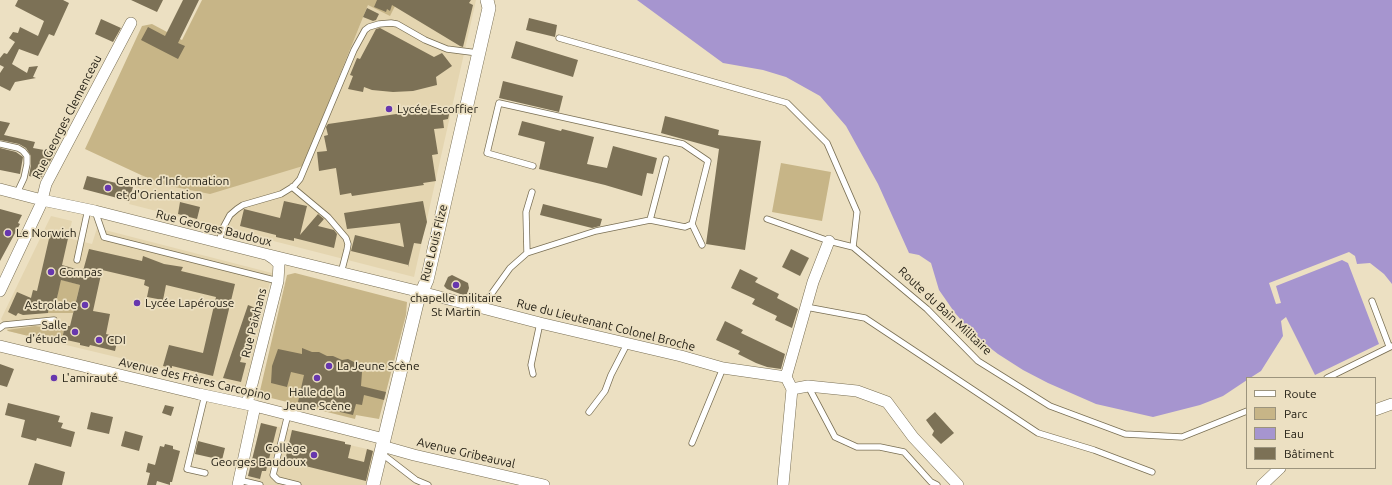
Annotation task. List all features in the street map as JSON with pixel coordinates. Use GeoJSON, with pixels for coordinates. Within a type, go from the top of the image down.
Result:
{"type":"FeatureCollection","features":[{"type":"Feature","properties":{"kind":"street","name":"Rue Louis Flize"},"geometry":{"type":"LineString","coordinates":[[373,485],[419,297],[427,280],[488,8],[487,0]]}},
{"type":"Feature","properties":{"kind":"street","name":"Rue Georges Clemenceau"},"geometry":{"type":"LineString","coordinates":[[0,291],[42,200],[46,184],[131,23]]}},
{"type":"Feature","properties":{"kind":"street","name":"Rue Georges Baudoux"},"geometry":{"type":"LineString","coordinates":[[0,189],[342,272],[419,297]]}},
{"type":"Feature","properties":{"kind":"street"},"geometry":{"type":"LineString","coordinates":[[783,485],[792,389],[786,377],[813,282],[829,241]]}},
{"type":"Feature","properties":{"kind":"street","name":"Rue Paixhans"},"geometry":{"type":"LineString","coordinates":[[238,483],[251,405],[278,281],[278,264],[274,259],[265,254]]}},
{"type":"Feature","properties":{"kind":"street"},"geometry":{"type":"LineString","coordinates":[[278,281],[290,265],[300,266],[419,297]]}},
{"type":"Feature","properties":{"kind":"street","name":"Rue du Lieutenant Colonel Broche"},"geometry":{"type":"LineString","coordinates":[[419,297],[482,307],[540,323],[681,356],[723,368],[786,377]]}},
{"type":"Feature","properties":{"kind":"street","name":"Avenue des Frères Carcopino"},"geometry":{"type":"LineString","coordinates":[[0,346],[288,414],[382,446]]}},
{"type":"Feature","properties":{"kind":"street"},"geometry":{"type":"LineString","coordinates":[[792,389],[808,386],[857,391],[887,402],[913,437],[958,485]]}},
{"type":"Feature","properties":{"kind":"street"},"geometry":{"type":"LineString","coordinates":[[1376,410],[1392,404]]}},
{"type":"Feature","properties":{"kind":"street","name":"Avenue Gribeauval"},"geometry":{"type":"LineString","coordinates":[[382,446],[414,455],[544,485]]}},
{"type":"Feature","properties":{"kind":"street"},"geometry":{"type":"LineString","coordinates":[[1262,485],[1279,469]]}},
{"type":"Feature","properties":{"kind":"lane"},"geometry":{"type":"LineString","coordinates":[[219,242],[223,228],[230,215],[237,209],[243,205],[281,194],[292,187],[300,179],[352,56],[365,30],[374,25],[391,23],[397,24],[425,40],[447,49],[478,53]]}},
{"type":"Feature","properties":{"kind":"lane"},"geometry":{"type":"LineString","coordinates":[[559,38],[787,103],[827,143],[857,212],[853,247]]}},
{"type":"Feature","properties":{"kind":"lane"},"geometry":{"type":"LineString","coordinates":[[533,166],[487,153],[499,103],[683,144],[708,161],[692,224],[702,245]]}},
{"type":"Feature","properties":{"kind":"lane"},"geometry":{"type":"LineString","coordinates":[[0,144],[18,148],[27,156],[24,178],[17,193]]}},
{"type":"Feature","properties":{"kind":"lane"},"geometry":{"type":"LineString","coordinates":[[650,220],[666,159]]}},
{"type":"Feature","properties":{"kind":"lane"},"geometry":{"type":"LineString","coordinates":[[292,187],[328,217],[346,238],[348,244],[342,272]]}},
{"type":"Feature","properties":{"kind":"lane"},"geometry":{"type":"LineString","coordinates":[[527,253],[526,212],[532,192]]}},
{"type":"Feature","properties":{"kind":"lane"},"geometry":{"type":"LineString","coordinates":[[77,260],[91,210]]}},
{"type":"Feature","properties":{"kind":"lane"},"geometry":{"type":"LineString","coordinates":[[91,210],[104,237],[278,281]]}},
{"type":"Feature","properties":{"kind":"lane","name":"Route du Bain Militaire"},"geometry":{"type":"LineString","coordinates":[[767,219],[829,241],[853,247],[927,309],[978,361],[1050,406],[1125,434],[1182,437],[1246,411]]}},
{"type":"Feature","properties":{"kind":"lane"},"geometry":{"type":"LineString","coordinates":[[482,307],[510,268],[527,253],[596,231],[650,220],[684,228],[692,224]]}},
{"type":"Feature","properties":{"kind":"lane"},"geometry":{"type":"LineString","coordinates":[[1329,377],[1390,346],[1372,301]]}},
{"type":"Feature","properties":{"kind":"lane"},"geometry":{"type":"LineString","coordinates":[[806,307],[865,318],[1038,433],[1094,450],[1152,472]]}},
{"type":"Feature","properties":{"kind":"lane"},"geometry":{"type":"LineString","coordinates":[[0,328],[4,325],[54,320]]}},
{"type":"Feature","properties":{"kind":"lane"},"geometry":{"type":"LineString","coordinates":[[533,374],[531,365],[540,323]]}},
{"type":"Feature","properties":{"kind":"lane"},"geometry":{"type":"LineString","coordinates":[[589,412],[605,391],[611,375],[627,344]]}},
{"type":"Feature","properties":{"kind":"lane"},"geometry":{"type":"LineString","coordinates":[[692,443],[723,368]]}},
{"type":"Feature","properties":{"kind":"lane"},"geometry":{"type":"LineString","coordinates":[[808,386],[834,437],[857,447],[880,448],[904,452],[932,482],[937,485]]}},
{"type":"Feature","properties":{"kind":"lane"},"geometry":{"type":"LineString","coordinates":[[205,395],[187,469],[205,473]]}},
{"type":"Feature","properties":{"kind":"lane"},"geometry":{"type":"LineString","coordinates":[[288,414],[273,475],[278,480],[298,485]]}},
{"type":"Feature","properties":{"kind":"lane"},"geometry":{"type":"LineString","coordinates":[[382,446],[413,478],[416,485]]}},
{"type":"Feature","properties":{"kind":"lane"},"geometry":{"type":"LineString","coordinates":[[413,478],[428,485]]}},
{"type":"Feature","properties":{"kind":"lane"},"geometry":{"type":"LineString","coordinates":[[238,483],[260,485]]}},
{"type":"Feature","properties":{"kind":"shaded area","name":"Lycée Escoffier"},"geometry":{"type":"Polygon","coordinates":[[[398,0],[476,0],[414,277],[129,204],[141,175],[165,185],[303,166],[368,5],[398,0]]]}},
{"type":"Feature","properties":{"kind":"shaded area","name":"Lycée Lapérouse"},"geometry":{"type":"Polygon","coordinates":[[[51,216],[72,221],[68,238],[92,244],[97,228],[272,273],[245,388],[8,331],[1,319],[51,216]]]}},
{"type":"Feature","properties":{"kind":"shaded area","name":"Collège Georges Baudoux"},"geometry":{"type":"Polygon","coordinates":[[[261,423],[345,442],[345,444],[376,451],[368,485],[246,485],[261,423]]]}},
{"type":"Feature","properties":{"kind":"green space"},"geometry":{"type":"Polygon","coordinates":[[[202,0],[398,0],[390,16],[368,5],[303,166],[210,194],[165,185],[85,149],[142,26],[152,24],[182,40],[202,0]]]}},
{"type":"Feature","properties":{"kind":"green space"},"geometry":{"type":"Polygon","coordinates":[[[781,163],[831,172],[822,221],[772,212],[781,163]]]}},
{"type":"Feature","properties":{"kind":"green space","name":"La Jeune Scène"},"geometry":{"type":"Polygon","coordinates":[[[295,273],[407,302],[406,315],[379,419],[356,415],[355,419],[259,395],[287,275],[295,273]]]}},
{"type":"Feature","properties":{"kind":"green space"},"geometry":{"type":"Polygon","coordinates":[[[59,279],[80,285],[73,313],[48,313],[50,301],[57,298],[58,293],[56,293],[59,279]]]}},
{"type":"Feature","properties":{"kind":"green space"},"geometry":{"type":"Polygon","coordinates":[[[35,326],[64,330],[61,344],[7,330],[35,326]]]}},
{"type":"Feature","properties":{"kind":"water"},"geometry":{"type":"Polygon","coordinates":[[[637,0],[1392,0],[1392,284],[1384,274],[1370,263],[1357,264],[1355,256],[1349,252],[1269,283],[1276,304],[1281,303],[1276,286],[1342,260],[1348,263],[1379,344],[1315,375],[1286,317],[1281,321],[1283,336],[1261,371],[1252,377],[1246,377],[1246,381],[1223,396],[1200,405],[1153,417],[1096,404],[1048,383],[1023,370],[998,354],[976,337],[955,313],[939,290],[931,263],[919,255],[909,253],[878,184],[846,126],[820,96],[786,77],[763,70],[723,63],[637,0]]]}},
{"type":"Feature","properties":{"kind":"building"},"geometry":{"type":"Polygon","coordinates":[[[18,0],[63,0],[69,3],[54,36],[49,34],[38,56],[19,49],[12,64],[27,73],[29,67],[38,66],[33,77],[36,78],[15,82],[10,91],[0,86],[0,73],[4,67],[0,65],[0,58],[4,53],[7,54],[15,42],[9,38],[13,32],[18,33],[20,27],[38,36],[44,21],[15,6],[18,0]]]}},
{"type":"Feature","properties":{"kind":"building"},"geometry":{"type":"Polygon","coordinates":[[[131,0],[163,0],[157,12],[131,0]]]}},
{"type":"Feature","properties":{"kind":"building"},"geometry":{"type":"Polygon","coordinates":[[[183,0],[199,0],[178,43],[185,46],[178,59],[141,40],[148,27],[165,36],[183,0]]]}},
{"type":"Feature","properties":{"kind":"building"},"geometry":{"type":"Polygon","coordinates":[[[377,0],[471,0],[469,3],[473,5],[463,47],[392,5],[390,11],[387,9],[386,12],[374,7],[377,0]]]}},
{"type":"Feature","properties":{"kind":"building"},"geometry":{"type":"Polygon","coordinates":[[[367,8],[379,14],[376,20],[373,21],[363,17],[367,8]]]}},
{"type":"Feature","properties":{"kind":"building"},"geometry":{"type":"Polygon","coordinates":[[[529,18],[557,25],[555,37],[526,30],[529,18]]]}},
{"type":"Feature","properties":{"kind":"building"},"geometry":{"type":"Polygon","coordinates":[[[101,19],[121,28],[113,42],[95,34],[101,19]]]}},
{"type":"Feature","properties":{"kind":"building"},"geometry":{"type":"Polygon","coordinates":[[[380,28],[434,57],[442,53],[452,66],[436,77],[437,85],[413,91],[393,92],[372,90],[364,87],[363,92],[348,89],[353,76],[350,75],[357,58],[360,59],[376,29],[380,28]]]}},
{"type":"Feature","properties":{"kind":"building"},"geometry":{"type":"Polygon","coordinates":[[[516,41],[578,60],[573,77],[511,58],[516,41]]]}},
{"type":"Feature","properties":{"kind":"building"},"geometry":{"type":"Polygon","coordinates":[[[503,81],[563,96],[559,112],[499,98],[503,81]]]}},
{"type":"Feature","properties":{"kind":"building"},"geometry":{"type":"Polygon","coordinates":[[[451,106],[448,119],[443,120],[444,128],[434,129],[438,154],[432,155],[436,181],[423,183],[424,185],[352,196],[351,193],[340,195],[336,168],[319,171],[317,152],[327,151],[324,136],[328,135],[326,127],[328,124],[451,106]]]}},
{"type":"Feature","properties":{"kind":"building"},"geometry":{"type":"Polygon","coordinates":[[[665,116],[719,130],[718,135],[761,141],[745,250],[706,244],[719,149],[661,133],[665,116]]]}},
{"type":"Feature","properties":{"kind":"building"},"geometry":{"type":"Polygon","coordinates":[[[0,121],[10,123],[4,135],[35,142],[33,148],[55,152],[41,179],[29,176],[31,156],[26,148],[19,144],[0,140],[0,121]]]}},
{"type":"Feature","properties":{"kind":"building"},"geometry":{"type":"Polygon","coordinates":[[[522,121],[561,131],[562,129],[594,137],[587,164],[607,168],[613,146],[657,158],[653,174],[647,173],[642,196],[605,185],[539,169],[545,142],[518,135],[522,121]]]}},
{"type":"Feature","properties":{"kind":"building"},"geometry":{"type":"Polygon","coordinates":[[[0,148],[16,152],[23,157],[20,174],[0,170],[0,148]]]}},
{"type":"Feature","properties":{"kind":"building","name":"Centre d'Information et d'Orientation"},"geometry":{"type":"Polygon","coordinates":[[[87,176],[133,187],[129,201],[83,189],[87,176]]]}},
{"type":"Feature","properties":{"kind":"building"},"geometry":{"type":"Polygon","coordinates":[[[284,201],[307,206],[300,235],[318,214],[324,219],[318,226],[334,230],[337,234],[334,248],[294,238],[294,241],[276,237],[276,235],[240,226],[244,209],[280,218],[284,201]]]}},
{"type":"Feature","properties":{"kind":"building"},"geometry":{"type":"Polygon","coordinates":[[[423,201],[427,222],[421,244],[414,243],[408,267],[408,265],[351,251],[355,235],[404,247],[400,223],[347,229],[344,213],[423,201]]]}},
{"type":"Feature","properties":{"kind":"building"},"geometry":{"type":"Polygon","coordinates":[[[180,202],[200,207],[197,219],[178,214],[180,202]]]}},
{"type":"Feature","properties":{"kind":"building"},"geometry":{"type":"Polygon","coordinates":[[[543,204],[602,219],[600,226],[592,228],[540,215],[543,204]]]}},
{"type":"Feature","properties":{"kind":"building","name":"Le Norwich"},"geometry":{"type":"Polygon","coordinates":[[[0,209],[22,215],[18,223],[20,224],[0,261],[0,209]]]}},
{"type":"Feature","properties":{"kind":"building"},"geometry":{"type":"Polygon","coordinates":[[[51,230],[69,234],[62,265],[83,271],[89,249],[142,261],[143,256],[164,264],[183,267],[181,271],[235,284],[213,376],[172,366],[172,368],[163,366],[169,345],[203,353],[216,297],[166,285],[163,300],[147,297],[149,287],[144,285],[145,280],[102,270],[93,311],[110,314],[106,334],[118,337],[115,351],[90,345],[89,347],[80,345],[80,343],[62,339],[64,330],[67,330],[68,326],[70,326],[80,285],[61,280],[57,298],[55,298],[54,302],[50,301],[48,313],[23,315],[18,313],[16,316],[8,312],[17,292],[31,298],[33,290],[37,291],[51,230]]]}},
{"type":"Feature","properties":{"kind":"building"},"geometry":{"type":"Polygon","coordinates":[[[791,249],[809,258],[800,276],[782,267],[791,249]]]}},
{"type":"Feature","properties":{"kind":"building"},"geometry":{"type":"Polygon","coordinates":[[[740,269],[758,278],[755,282],[779,294],[777,298],[798,309],[792,328],[775,320],[777,316],[752,304],[755,299],[731,288],[740,269]]]}},
{"type":"Feature","properties":{"kind":"building","name":"chapelle militaire St Martin"},"geometry":{"type":"Polygon","coordinates":[[[452,275],[468,283],[469,288],[467,294],[463,295],[447,289],[444,286],[448,277],[452,275]]]}},
{"type":"Feature","properties":{"kind":"building"},"geometry":{"type":"Polygon","coordinates":[[[248,305],[258,309],[240,362],[246,363],[241,382],[223,378],[248,305]]]}},
{"type":"Feature","properties":{"kind":"building"},"geometry":{"type":"Polygon","coordinates":[[[725,321],[743,330],[741,333],[785,354],[781,369],[767,367],[756,363],[738,354],[740,351],[716,340],[725,321]]]}},
{"type":"Feature","properties":{"kind":"building","name":"Halle de la Jeune Scène"},"geometry":{"type":"Polygon","coordinates":[[[302,348],[312,352],[319,352],[327,356],[333,356],[342,360],[348,359],[356,363],[366,365],[362,372],[361,386],[386,392],[384,400],[364,395],[362,405],[356,404],[353,415],[298,402],[304,375],[291,372],[287,387],[271,383],[272,366],[278,349],[302,354],[302,348]]]}},
{"type":"Feature","properties":{"kind":"building"},"geometry":{"type":"Polygon","coordinates":[[[0,364],[14,369],[7,387],[0,385],[0,364]]]}},
{"type":"Feature","properties":{"kind":"building"},"geometry":{"type":"Polygon","coordinates":[[[8,403],[60,416],[58,422],[63,423],[61,428],[75,432],[71,447],[37,438],[36,441],[21,437],[25,420],[5,415],[8,403]]]}},
{"type":"Feature","properties":{"kind":"building"},"geometry":{"type":"Polygon","coordinates":[[[165,405],[174,407],[171,416],[162,413],[165,405]]]}},
{"type":"Feature","properties":{"kind":"building"},"geometry":{"type":"Polygon","coordinates":[[[91,412],[113,417],[109,434],[87,429],[91,412]]]}},
{"type":"Feature","properties":{"kind":"building"},"geometry":{"type":"Polygon","coordinates":[[[935,412],[954,433],[941,444],[932,435],[934,431],[926,420],[935,412]]]}},
{"type":"Feature","properties":{"kind":"building"},"geometry":{"type":"Polygon","coordinates":[[[261,423],[277,427],[266,471],[262,471],[260,479],[248,476],[261,423]]]}},
{"type":"Feature","properties":{"kind":"building"},"geometry":{"type":"Polygon","coordinates":[[[292,430],[345,442],[345,444],[351,445],[348,458],[364,462],[367,449],[373,451],[366,481],[285,461],[292,430]]]}},
{"type":"Feature","properties":{"kind":"building"},"geometry":{"type":"Polygon","coordinates":[[[125,431],[143,436],[139,451],[121,446],[125,431]]]}},
{"type":"Feature","properties":{"kind":"building"},"geometry":{"type":"Polygon","coordinates":[[[198,441],[225,448],[222,460],[195,454],[198,441]]]}},
{"type":"Feature","properties":{"kind":"building"},"geometry":{"type":"Polygon","coordinates":[[[165,444],[173,446],[173,449],[180,451],[172,482],[170,482],[170,485],[157,481],[156,485],[147,485],[150,473],[146,472],[148,463],[155,465],[160,446],[164,447],[165,444]]]}},
{"type":"Feature","properties":{"kind":"building"},"geometry":{"type":"Polygon","coordinates":[[[35,463],[65,472],[62,485],[28,485],[35,463]]]}},
{"type":"Feature","properties":{"kind":"place","name":"Lycée Escoffier"},"geometry":{"type":"Point","coordinates":[389,109]}},
{"type":"Feature","properties":{"kind":"place","name":"Centre d'Information et d'Orientation"},"geometry":{"type":"Point","coordinates":[108,188]}},
{"type":"Feature","properties":{"kind":"place","name":"Le Norwich"},"geometry":{"type":"Point","coordinates":[8,233]}},
{"type":"Feature","properties":{"kind":"place","name":"Compas"},"geometry":{"type":"Point","coordinates":[51,272]}},
{"type":"Feature","properties":{"kind":"place","name":"chapelle militaire St Martin"},"geometry":{"type":"Point","coordinates":[456,285]}},
{"type":"Feature","properties":{"kind":"place","name":"Lycée Lapérouse"},"geometry":{"type":"Point","coordinates":[137,303]}},
{"type":"Feature","properties":{"kind":"place","name":"Astrolabe"},"geometry":{"type":"Point","coordinates":[85,305]}},
{"type":"Feature","properties":{"kind":"place","name":"Salle d'étude"},"geometry":{"type":"Point","coordinates":[75,332]}},
{"type":"Feature","properties":{"kind":"place","name":"CDI"},"geometry":{"type":"Point","coordinates":[99,340]}},
{"type":"Feature","properties":{"kind":"place","name":"La Jeune Scène"},"geometry":{"type":"Point","coordinates":[329,366]}},
{"type":"Feature","properties":{"kind":"place","name":"L'amirauté"},"geometry":{"type":"Point","coordinates":[54,378]}},
{"type":"Feature","properties":{"kind":"place","name":"Halle de la Jeune Scène"},"geometry":{"type":"Point","coordinates":[317,378]}},
{"type":"Feature","properties":{"kind":"place","name":"Collège Georges Baudoux"},"geometry":{"type":"Point","coordinates":[314,455]}}]}
